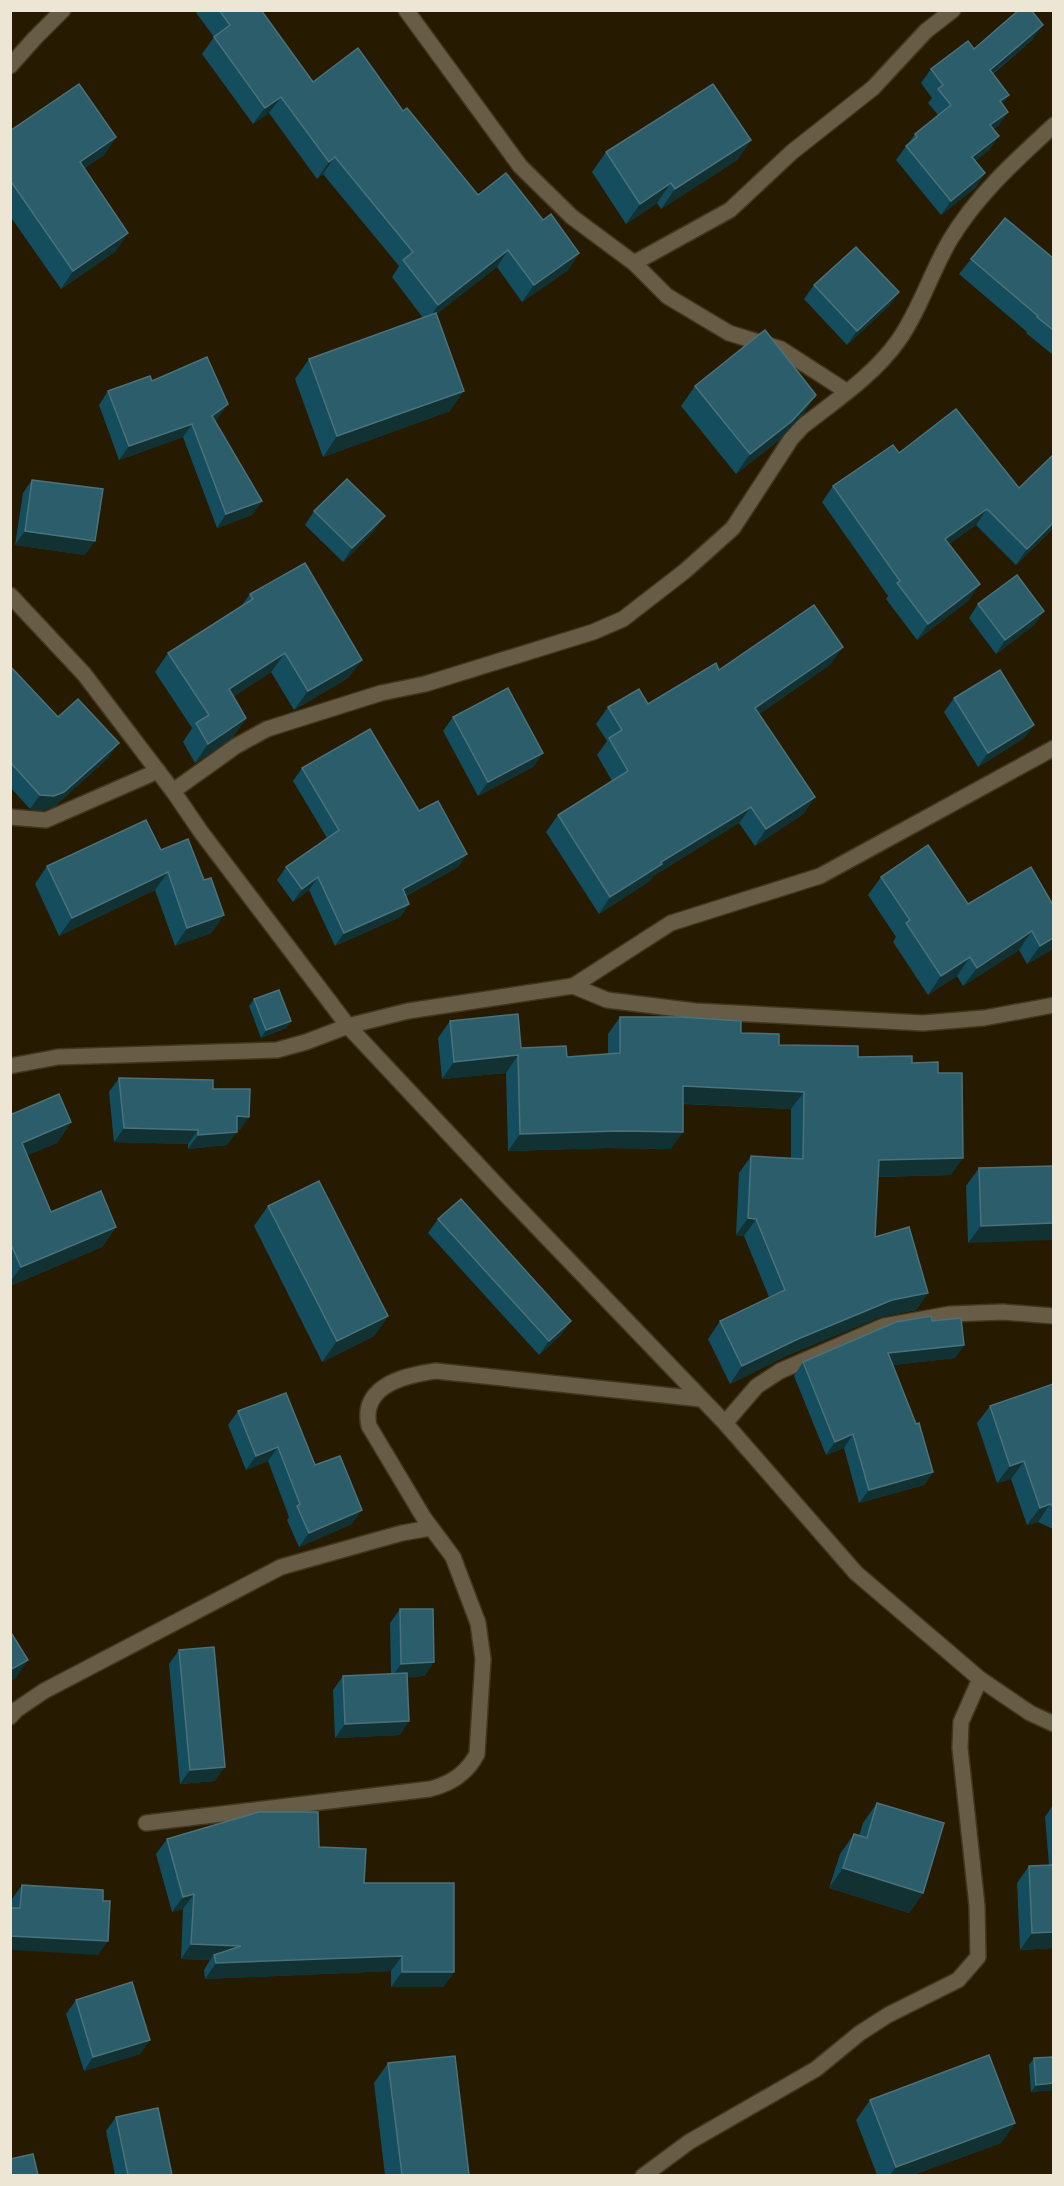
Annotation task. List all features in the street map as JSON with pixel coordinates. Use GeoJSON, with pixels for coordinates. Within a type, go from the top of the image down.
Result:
{"type":"FeatureCollection","features":[{"type":"Feature","properties":{"kind":"street"},"geometry":{"type":"LineString","coordinates":[[10,66],[63,10]]}},
{"type":"Feature","properties":{"kind":"street"},"geometry":{"type":"LineString","coordinates":[[406,10],[520,166],[572,217],[634,263],[667,296],[729,333],[781,349],[846,391]]}},
{"type":"Feature","properties":{"kind":"street"},"geometry":{"type":"LineString","coordinates":[[634,263],[730,210],[792,152],[873,88],[926,31],[953,10]]}},
{"type":"Feature","properties":{"kind":"street"},"geometry":{"type":"LineString","coordinates":[[173,791],[236,746],[267,729],[381,693],[426,684],[459,674],[593,632],[623,619],[685,571],[733,528],[791,439],[803,426],[884,358],[912,318],[950,240],[975,203],[1008,167],[1053,125]]}},
{"type":"Feature","properties":{"kind":"street"},"geometry":{"type":"LineString","coordinates":[[10,595],[84,674],[348,1026],[725,1423],[856,1573],[980,1679],[1030,1713],[1053,1724]]}},
{"type":"Feature","properties":{"kind":"street"},"geometry":{"type":"LineString","coordinates":[[10,1066],[58,1057],[277,1050],[348,1026],[408,1011],[573,986],[671,924],[820,876],[1053,748]]}},
{"type":"Feature","properties":{"kind":"street"},"geometry":{"type":"LineString","coordinates":[[10,817],[46,820],[158,771]]}},
{"type":"Feature","properties":{"kind":"street"},"geometry":{"type":"LineString","coordinates":[[573,986],[607,1000],[695,1011],[923,1023],[984,1018],[1053,1005]]}},
{"type":"Feature","properties":{"kind":"street"},"geometry":{"type":"LineString","coordinates":[[725,1423],[757,1386],[780,1371],[884,1326],[950,1314],[1003,1312],[1053,1316]]}},
{"type":"Feature","properties":{"kind":"street"},"geometry":{"type":"LineString","coordinates":[[146,1823],[444,1786],[470,1766],[477,1754],[483,1659],[480,1634],[453,1557],[431,1528],[369,1426],[366,1413],[372,1400],[385,1386],[412,1374],[436,1371],[700,1399]]}},
{"type":"Feature","properties":{"kind":"street"},"geometry":{"type":"LineString","coordinates":[[10,1717],[16,1710],[44,1691],[281,1567],[402,1533],[431,1528]]}},
{"type":"Feature","properties":{"kind":"street"},"geometry":{"type":"LineString","coordinates":[[643,2175],[689,2142],[816,2069],[861,2033],[888,2015],[958,1980],[978,1957],[977,1906],[960,1748],[961,1722],[980,1679]]}},
{"type":"Feature","properties":{"kind":"building"},"geometry":{"type":"Polygon","coordinates":[[[219,10],[261,10],[313,82],[358,48],[403,111],[407,108],[478,195],[506,173],[543,220],[551,214],[579,253],[534,285],[508,250],[438,305],[403,260],[413,252],[335,157],[329,162],[281,97],[265,108],[214,37],[230,25],[219,10]]]}},
{"type":"Feature","properties":{"kind":"building"},"geometry":{"type":"Polygon","coordinates":[[[1019,10],[1031,10],[1043,25],[990,70],[1009,95],[1000,101],[1008,112],[990,125],[999,136],[972,157],[985,173],[951,201],[906,146],[917,137],[915,134],[951,105],[938,89],[943,85],[931,69],[968,41],[974,49],[1019,10]]]}},
{"type":"Feature","properties":{"kind":"building"},"geometry":{"type":"Polygon","coordinates":[[[79,84],[116,137],[80,162],[128,233],[73,271],[10,180],[10,131],[79,84]]]}},
{"type":"Feature","properties":{"kind":"building"},"geometry":{"type":"Polygon","coordinates":[[[713,84],[751,140],[675,189],[671,183],[640,204],[606,152],[713,84]]]}},
{"type":"Feature","properties":{"kind":"building"},"geometry":{"type":"Polygon","coordinates":[[[1005,218],[1053,258],[1053,330],[971,259],[1005,218]]]}},
{"type":"Feature","properties":{"kind":"building"},"geometry":{"type":"Polygon","coordinates":[[[856,247],[899,292],[857,331],[814,285],[856,247]]]}},
{"type":"Feature","properties":{"kind":"building"},"geometry":{"type":"Polygon","coordinates":[[[436,313],[464,391],[337,436],[309,359],[436,313]]]}},
{"type":"Feature","properties":{"kind":"building"},"geometry":{"type":"Polygon","coordinates":[[[765,330],[816,395],[792,421],[750,454],[695,386],[765,330]]]}},
{"type":"Feature","properties":{"kind":"building"},"geometry":{"type":"Polygon","coordinates":[[[207,357],[228,404],[212,416],[262,501],[226,514],[192,424],[129,446],[108,391],[150,376],[152,381],[207,357]]]}},
{"type":"Feature","properties":{"kind":"building"},"geometry":{"type":"Polygon","coordinates":[[[956,409],[1019,488],[1053,455],[1053,523],[1027,549],[987,509],[945,539],[980,584],[928,624],[897,583],[900,581],[833,486],[893,445],[899,453],[956,409]]]}},
{"type":"Feature","properties":{"kind":"building"},"geometry":{"type":"Polygon","coordinates":[[[347,479],[385,516],[352,548],[314,511],[347,479]]]}},
{"type":"Feature","properties":{"kind":"building"},"geometry":{"type":"Polygon","coordinates":[[[32,480],[103,489],[95,541],[25,531],[32,480]]]}},
{"type":"Feature","properties":{"kind":"building"},"geometry":{"type":"Polygon","coordinates":[[[305,563],[362,660],[308,691],[285,653],[229,689],[246,718],[208,744],[196,723],[209,715],[168,653],[253,599],[250,594],[305,563]]]}},
{"type":"Feature","properties":{"kind":"building"},"geometry":{"type":"Polygon","coordinates":[[[1017,575],[1044,611],[1005,640],[978,604],[1017,575]]]}},
{"type":"Feature","properties":{"kind":"building"},"geometry":{"type":"Polygon","coordinates":[[[814,605],[843,647],[755,708],[815,797],[766,829],[751,807],[661,862],[662,864],[610,897],[558,815],[628,771],[609,738],[622,730],[608,707],[639,689],[648,704],[716,663],[719,670],[814,605]]]}},
{"type":"Feature","properties":{"kind":"building"},"geometry":{"type":"Polygon","coordinates":[[[10,666],[58,717],[78,699],[119,743],[64,792],[54,796],[40,795],[10,762],[10,666]]]}},
{"type":"Feature","properties":{"kind":"building"},"geometry":{"type":"Polygon","coordinates":[[[1000,670],[1034,725],[988,753],[954,698],[1000,670]]]}},
{"type":"Feature","properties":{"kind":"building"},"geometry":{"type":"Polygon","coordinates":[[[508,688],[543,753],[488,782],[453,717],[508,688]]]}},
{"type":"Feature","properties":{"kind":"building"},"geometry":{"type":"Polygon","coordinates":[[[370,729],[419,811],[438,801],[467,854],[403,889],[409,904],[344,933],[318,877],[302,889],[286,867],[339,830],[302,768],[370,729]]]}},
{"type":"Feature","properties":{"kind":"building"},"geometry":{"type":"Polygon","coordinates":[[[146,820],[161,850],[188,839],[204,880],[211,878],[224,915],[187,928],[168,872],[72,918],[47,866],[146,820]]]}},
{"type":"Feature","properties":{"kind":"building"},"geometry":{"type":"Polygon","coordinates":[[[928,845],[968,904],[1031,867],[1053,905],[1053,938],[1040,946],[1032,931],[977,968],[970,957],[941,976],[906,923],[910,920],[881,877],[928,845]]]}},
{"type":"Feature","properties":{"kind":"building"},"geometry":{"type":"Polygon","coordinates":[[[279,990],[291,1021],[266,1030],[254,999],[279,990]]]}},
{"type":"Feature","properties":{"kind":"building"},"geometry":{"type":"Polygon","coordinates":[[[518,1014],[521,1048],[566,1046],[567,1057],[620,1053],[620,1017],[681,1017],[741,1021],[741,1033],[779,1034],[779,1045],[858,1046],[858,1057],[912,1056],[912,1063],[938,1062],[938,1073],[962,1073],[963,1158],[879,1160],[875,1237],[909,1227],[928,1293],[892,1300],[798,1339],[742,1366],[720,1321],[785,1290],[756,1219],[748,1218],[751,1156],[803,1159],[804,1092],[683,1086],[683,1132],[520,1134],[518,1055],[454,1062],[450,1021],[518,1014]]]}},
{"type":"Feature","properties":{"kind":"building"},"geometry":{"type":"Polygon","coordinates":[[[119,1078],[213,1080],[213,1089],[250,1089],[249,1117],[237,1116],[237,1132],[198,1135],[198,1130],[124,1128],[119,1078]]]}},
{"type":"Feature","properties":{"kind":"building"},"geometry":{"type":"Polygon","coordinates":[[[59,1094],[71,1122],[22,1143],[51,1212],[101,1191],[116,1227],[21,1267],[10,1242],[10,1115],[59,1094]]]}},
{"type":"Feature","properties":{"kind":"building"},"geometry":{"type":"Polygon","coordinates":[[[1053,1166],[1053,1223],[981,1226],[979,1168],[1053,1166]]]}},
{"type":"Feature","properties":{"kind":"building"},"geometry":{"type":"Polygon","coordinates":[[[319,1181],[388,1316],[337,1341],[268,1206],[319,1181]]]}},
{"type":"Feature","properties":{"kind":"building"},"geometry":{"type":"Polygon","coordinates":[[[461,1199],[571,1321],[549,1341],[438,1219],[461,1199]]]}},
{"type":"Feature","properties":{"kind":"building"},"geometry":{"type":"Polygon","coordinates":[[[931,1316],[932,1321],[961,1318],[964,1345],[888,1353],[916,1424],[919,1423],[933,1472],[869,1490],[853,1434],[835,1442],[803,1362],[896,1322],[931,1316]]]}},
{"type":"Feature","properties":{"kind":"building"},"geometry":{"type":"Polygon","coordinates":[[[1053,1384],[1053,1506],[1050,1504],[1040,1508],[1024,1461],[1010,1466],[990,1406],[1053,1384]]]}},
{"type":"Feature","properties":{"kind":"building"},"geometry":{"type":"Polygon","coordinates":[[[286,1393],[315,1465],[340,1456],[362,1510],[309,1533],[297,1506],[300,1504],[278,1447],[256,1456],[238,1411],[286,1393]]]}},
{"type":"Feature","properties":{"kind":"building"},"geometry":{"type":"Polygon","coordinates":[[[400,1609],[433,1609],[434,1662],[401,1664],[400,1609]]]}},
{"type":"Feature","properties":{"kind":"building"},"geometry":{"type":"Polygon","coordinates":[[[10,1631],[28,1660],[10,1670],[10,1631]]]}},
{"type":"Feature","properties":{"kind":"building"},"geometry":{"type":"Polygon","coordinates":[[[214,1647],[225,1767],[190,1770],[179,1650],[214,1647]]]}},
{"type":"Feature","properties":{"kind":"building"},"geometry":{"type":"Polygon","coordinates":[[[407,1673],[409,1721],[345,1724],[343,1676],[407,1673]]]}},
{"type":"Feature","properties":{"kind":"building"},"geometry":{"type":"Polygon","coordinates":[[[877,1803],[944,1823],[923,1893],[843,1868],[854,1834],[867,1838],[877,1803]]]}},
{"type":"Feature","properties":{"kind":"building"},"geometry":{"type":"Polygon","coordinates":[[[259,1812],[318,1812],[319,1847],[366,1849],[364,1883],[454,1883],[454,1972],[402,1972],[402,1956],[216,1963],[214,1955],[241,1946],[191,1944],[194,1894],[183,1897],[167,1839],[259,1812]]]}},
{"type":"Feature","properties":{"kind":"building"},"geometry":{"type":"Polygon","coordinates":[[[1053,1865],[1053,1932],[1032,1933],[1029,1866],[1053,1865]]]}},
{"type":"Feature","properties":{"kind":"building"},"geometry":{"type":"Polygon","coordinates":[[[22,1885],[103,1890],[103,1901],[110,1901],[108,1941],[10,1936],[10,1908],[20,1908],[22,1885]]]}},
{"type":"Feature","properties":{"kind":"building"},"geometry":{"type":"Polygon","coordinates":[[[132,1982],[150,2040],[93,2057],[76,2000],[132,1982]]]}},
{"type":"Feature","properties":{"kind":"building"},"geometry":{"type":"Polygon","coordinates":[[[989,2055],[1015,2123],[896,2167],[870,2100],[989,2055]]]}},
{"type":"Feature","properties":{"kind":"building"},"geometry":{"type":"Polygon","coordinates":[[[455,2056],[469,2175],[402,2175],[388,2063],[455,2056]]]}},
{"type":"Feature","properties":{"kind":"building"},"geometry":{"type":"Polygon","coordinates":[[[1053,2057],[1053,2083],[1036,2085],[1034,2058],[1053,2057]]]}},
{"type":"Feature","properties":{"kind":"building"},"geometry":{"type":"Polygon","coordinates":[[[158,2108],[172,2175],[128,2175],[116,2117],[158,2108]]]}},
{"type":"Feature","properties":{"kind":"building"},"geometry":{"type":"Polygon","coordinates":[[[33,2154],[38,2175],[10,2175],[10,2159],[33,2154]]]}}]}
